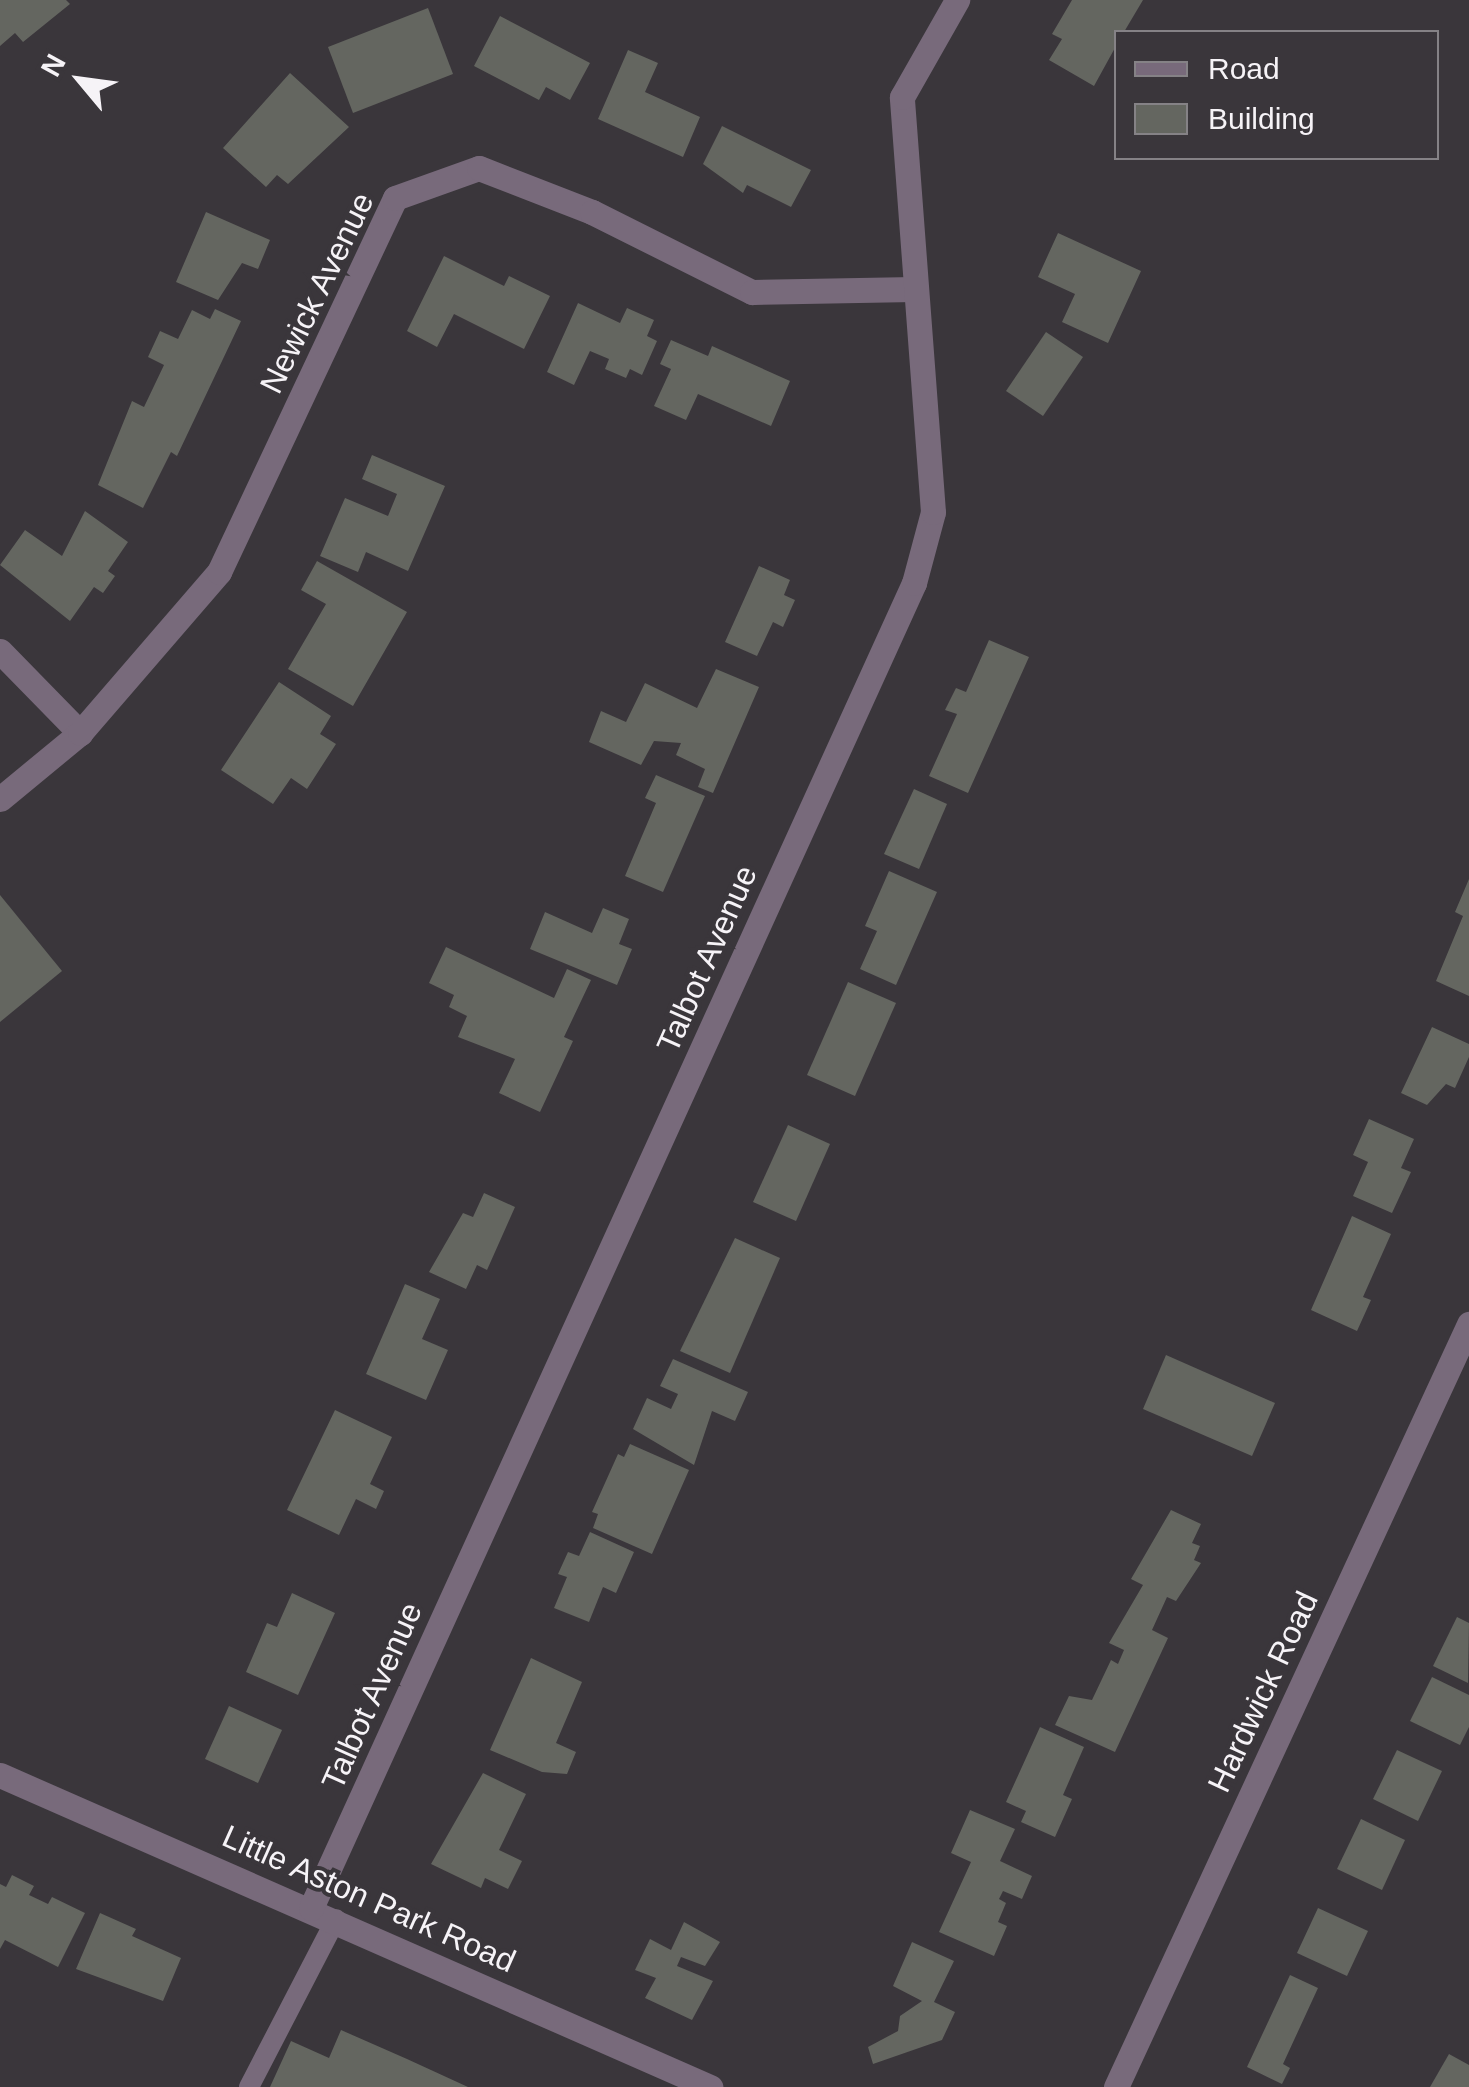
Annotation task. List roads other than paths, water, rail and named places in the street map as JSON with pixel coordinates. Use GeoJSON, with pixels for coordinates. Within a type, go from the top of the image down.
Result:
{"type":"FeatureCollection","features":[{"type":"Feature","properties":{"kind":"street","name":"Talbot Avenue"},"geometry":{"type":"LineString","coordinates":[[311,1908],[914,583],[932,512],[902,97],[957,0]]}},
{"type":"Feature","properties":{"kind":"street","name":"Newick Avenue"},"geometry":{"type":"LineString","coordinates":[[0,799],[80,732],[219,572],[395,198],[479,168],[592,212],[752,292],[914,289]]}},
{"type":"Feature","properties":{"kind":"street"},"geometry":{"type":"LineString","coordinates":[[0,651],[80,732]]}},
{"type":"Feature","properties":{"kind":"street","name":"Hardwick Road"},"geometry":{"type":"LineString","coordinates":[[1116,2087],[1469,1324]]}},
{"type":"Feature","properties":{"kind":"street","name":"Little Aston Park Road"},"geometry":{"type":"LineString","coordinates":[[0,1775],[311,1908],[710,2087]]}},
{"type":"Feature","properties":{"kind":"lane"},"geometry":{"type":"LineString","coordinates":[[248,2087],[336,1919]]}}]}
